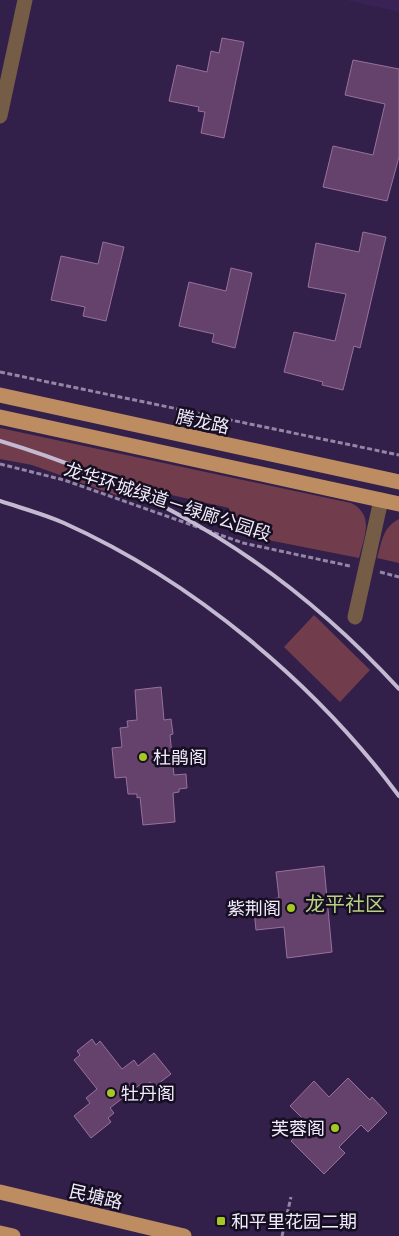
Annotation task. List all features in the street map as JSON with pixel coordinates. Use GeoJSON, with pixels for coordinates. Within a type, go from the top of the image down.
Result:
{"type":"FeatureCollection","features":[{"type":"Feature","properties":{"kind":"main road","name":"腾龙路"},"geometry":{"type":"LineString","coordinates":[[0,395],[399,482]]}},
{"type":"Feature","properties":{"kind":"main road"},"geometry":{"type":"LineString","coordinates":[[0,417],[399,504]]}},
{"type":"Feature","properties":{"kind":"main road","name":"民塘路"},"geometry":{"type":"LineString","coordinates":[[0,1192],[184,1236]]}},
{"type":"Feature","properties":{"kind":"main road"},"geometry":{"type":"LineString","coordinates":[[0,1233],[13,1236]]}},
{"type":"Feature","properties":{"kind":"street"},"geometry":{"type":"LineString","coordinates":[[0,116],[25,0]]}},
{"type":"Feature","properties":{"kind":"street"},"geometry":{"type":"LineString","coordinates":[[355,617],[381,500]]}},
{"type":"Feature","properties":{"kind":"path"},"geometry":{"type":"LineString","coordinates":[[0,372],[399,455]]}},
{"type":"Feature","properties":{"kind":"path","name":"龙华环城绿道－绿廊公园段"},"geometry":{"type":"LineString","coordinates":[[0,464],[64,480],[243,543],[358,567]]}},
{"type":"Feature","properties":{"kind":"path"},"geometry":{"type":"LineString","coordinates":[[375,571],[399,576]]}},
{"type":"Feature","properties":{"kind":"path"},"geometry":{"type":"LineString","coordinates":[[282,1236],[291,1197]]}},
{"type":"Feature","properties":{"kind":"shaded area"},"geometry":{"type":"Polygon","coordinates":[[[346,0],[399,0],[399,12],[346,0]]]}},
{"type":"Feature","properties":{"kind":"shaded area"},"geometry":{"type":"Polygon","coordinates":[[[0,428],[351,503],[363,514],[365,520],[365,535],[359,558],[238,534],[237,525],[231,522],[229,508],[127,485],[118,496],[32,465],[0,459],[0,428]]]}},
{"type":"Feature","properties":{"kind":"shaded area"},"geometry":{"type":"Polygon","coordinates":[[[399,519],[399,563],[377,558],[386,531],[399,519]]]}},
{"type":"Feature","properties":{"kind":"shaded area"},"geometry":{"type":"Polygon","coordinates":[[[314,615],[370,670],[340,702],[284,647],[314,615]]]}},
{"type":"Feature","properties":{"kind":"building"},"geometry":{"type":"Polygon","coordinates":[[[222,38],[244,42],[224,138],[201,133],[205,112],[198,111],[199,107],[169,101],[177,65],[207,72],[211,51],[219,53],[222,38]]]}},
{"type":"Feature","properties":{"kind":"building"},"geometry":{"type":"Polygon","coordinates":[[[353,60],[399,69],[399,157],[387,201],[323,187],[333,146],[373,155],[385,104],[345,95],[353,60]]]}},
{"type":"Feature","properties":{"kind":"building"},"geometry":{"type":"Polygon","coordinates":[[[363,232],[386,237],[360,348],[354,346],[343,390],[322,385],[323,382],[284,372],[294,332],[335,341],[346,294],[308,287],[316,243],[359,252],[363,232]]]}},
{"type":"Feature","properties":{"kind":"building"},"geometry":{"type":"Polygon","coordinates":[[[103,242],[124,247],[106,321],[83,316],[85,307],[51,300],[61,256],[98,264],[103,242]]]}},
{"type":"Feature","properties":{"kind":"building"},"geometry":{"type":"Polygon","coordinates":[[[231,268],[252,273],[235,348],[212,342],[214,334],[179,326],[189,282],[226,291],[231,268]]]}},
{"type":"Feature","properties":{"kind":"building","name":"杜鹃阁"},"geometry":{"type":"Polygon","coordinates":[[[161,687],[164,720],[171,719],[173,734],[170,735],[174,775],[186,774],[187,788],[179,789],[179,792],[173,793],[175,822],[143,825],[140,797],[137,798],[137,794],[128,794],[126,777],[115,778],[112,748],[122,747],[120,728],[128,727],[127,721],[137,720],[135,690],[161,687]]]}},
{"type":"Feature","properties":{"kind":"building","name":"紫荆阁"},"geometry":{"type":"Polygon","coordinates":[[[324,866],[332,952],[287,958],[284,927],[256,930],[253,901],[279,898],[276,872],[324,866]]]}},
{"type":"Feature","properties":{"kind":"building","name":"牡丹阁"},"geometry":{"type":"Polygon","coordinates":[[[92,1039],[96,1045],[100,1041],[122,1069],[134,1060],[138,1066],[154,1053],[171,1074],[154,1087],[150,1082],[145,1086],[142,1083],[110,1108],[114,1113],[108,1118],[111,1122],[91,1138],[74,1116],[90,1103],[86,1098],[97,1089],[74,1060],[80,1055],[77,1051],[92,1039]]]}},
{"type":"Feature","properties":{"kind":"building","name":"芙蓉阁"},"geometry":{"type":"Polygon","coordinates":[[[348,1078],[370,1100],[372,1097],[387,1113],[368,1132],[361,1125],[339,1147],[345,1153],[324,1174],[291,1141],[308,1124],[290,1106],[314,1081],[329,1097],[348,1078]]]}},
{"type":"Feature","properties":{"kind":"railway"},"geometry":{"type":"LineString","coordinates":[[0,441],[58,460],[114,483],[167,508],[217,537],[265,569],[311,605],[356,645],[399,689]]}},
{"type":"Feature","properties":{"kind":"railway"},"geometry":{"type":"LineString","coordinates":[[0,501],[64,523],[112,547],[159,574],[205,605],[290,675],[366,754],[399,796]]}},
{"type":"Feature","properties":{"kind":"place","name":"杜鹃阁"},"geometry":{"type":"Point","coordinates":[143,757]}},
{"type":"Feature","properties":{"kind":"place","name":"紫荆阁"},"geometry":{"type":"Point","coordinates":[291,908]}},
{"type":"Feature","properties":{"kind":"place","name":"牡丹阁"},"geometry":{"type":"Point","coordinates":[111,1093]}},
{"type":"Feature","properties":{"kind":"place","name":"芙蓉阁"},"geometry":{"type":"Point","coordinates":[335,1128]}},
{"type":"Feature","properties":{"kind":"place","name":"和平里花园二期"},"geometry":{"type":"Point","coordinates":[221,1221]}},
{"type":"Feature","properties":{"kind":"district","name":"龙平社区"},"geometry":{"type":"Point","coordinates":[345,903]}}]}
